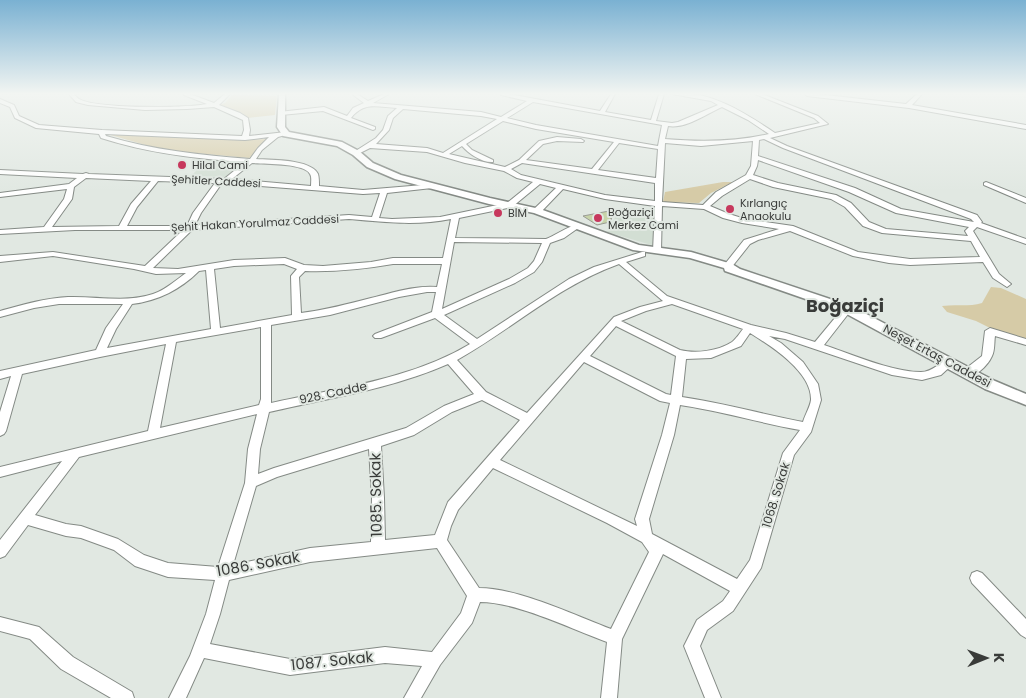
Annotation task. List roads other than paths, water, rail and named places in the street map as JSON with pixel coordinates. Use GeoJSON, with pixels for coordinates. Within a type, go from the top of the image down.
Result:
{"type":"FeatureCollection","features":[{"type":"Feature","properties":{"kind":"main road"},"geometry":{"type":"LineString","coordinates":[[281,127],[286,134]]}},
{"type":"Feature","properties":{"kind":"main road","name":"Neşet Ertaş Caddesi"},"geometry":{"type":"LineString","coordinates":[[286,134],[339,144],[356,153],[370,165],[398,177],[537,211],[582,228],[624,250],[650,252],[732,268],[847,309],[948,363],[1026,400]]}},
{"type":"Feature","properties":{"kind":"street"},"geometry":{"type":"LineString","coordinates":[[37,127],[102,132],[245,138],[286,134]]}},
{"type":"Feature","properties":{"kind":"street"},"geometry":{"type":"LineString","coordinates":[[245,138],[248,127]]}},
{"type":"Feature","properties":{"kind":"street"},"geometry":{"type":"LineString","coordinates":[[356,153],[370,146],[382,136],[389,127]]}},
{"type":"Feature","properties":{"kind":"street"},"geometry":{"type":"LineString","coordinates":[[445,154],[490,127]]}},
{"type":"Feature","properties":{"kind":"street"},"geometry":{"type":"LineString","coordinates":[[534,127],[617,142],[662,145],[756,139],[813,127]]}},
{"type":"Feature","properties":{"kind":"street"},"geometry":{"type":"LineString","coordinates":[[650,252],[658,204],[665,127]]}},
{"type":"Feature","properties":{"kind":"street"},"geometry":{"type":"LineString","coordinates":[[762,127],[774,135]]}},
{"type":"Feature","properties":{"kind":"street"},"geometry":{"type":"LineString","coordinates":[[102,132],[103,137],[157,152],[301,165],[310,169],[315,175],[315,188]]}},
{"type":"Feature","properties":{"kind":"street"},"geometry":{"type":"LineString","coordinates":[[147,269],[190,228],[197,213],[223,180],[252,160],[260,149],[276,135]]}},
{"type":"Feature","properties":{"kind":"street"},"geometry":{"type":"LineString","coordinates":[[764,137],[785,147],[978,220],[969,231],[996,276],[1007,284]]}},
{"type":"Feature","properties":{"kind":"street"},"geometry":{"type":"LineString","coordinates":[[704,207],[719,194],[749,176],[754,166],[756,139]]}},
{"type":"Feature","properties":{"kind":"street"},"geometry":{"type":"LineString","coordinates":[[370,146],[427,150],[465,161],[508,168],[520,161],[538,143],[545,140],[605,140]]}},
{"type":"Feature","properties":{"kind":"street"},"geometry":{"type":"LineString","coordinates":[[594,172],[617,142]]}},
{"type":"Feature","properties":{"kind":"street"},"geometry":{"type":"LineString","coordinates":[[463,144],[467,149],[482,158],[508,168],[519,177],[605,197],[658,204],[704,207],[745,221],[790,228],[856,254],[910,262],[987,259]]}},
{"type":"Feature","properties":{"kind":"street"},"geometry":{"type":"LineString","coordinates":[[755,157],[852,190],[899,211],[974,225],[1026,242]]}},
{"type":"Feature","properties":{"kind":"street"},"geometry":{"type":"LineString","coordinates":[[520,161],[659,181]]}},
{"type":"Feature","properties":{"kind":"street","name":"Şehitler Caddesi"},"geometry":{"type":"LineString","coordinates":[[0,172],[223,180],[384,192],[432,186]]}},
{"type":"Feature","properties":{"kind":"street"},"geometry":{"type":"LineString","coordinates":[[0,196],[71,186],[86,175]]}},
{"type":"Feature","properties":{"kind":"street"},"geometry":{"type":"LineString","coordinates":[[749,176],[776,185],[832,197],[848,205],[866,224],[885,231],[973,239]]}},
{"type":"Feature","properties":{"kind":"street"},"geometry":{"type":"LineString","coordinates":[[122,228],[134,206],[157,178]]}},
{"type":"Feature","properties":{"kind":"street"},"geometry":{"type":"LineString","coordinates":[[509,205],[539,181]]}},
{"type":"Feature","properties":{"kind":"street"},"geometry":{"type":"LineString","coordinates":[[986,184],[1026,201]]}},
{"type":"Feature","properties":{"kind":"street"},"geometry":{"type":"LineString","coordinates":[[47,229],[68,199],[71,186]]}},
{"type":"Feature","properties":{"kind":"street"},"geometry":{"type":"LineString","coordinates":[[537,211],[563,186]]}},
{"type":"Feature","properties":{"kind":"street"},"geometry":{"type":"LineString","coordinates":[[375,219],[384,192]]}},
{"type":"Feature","properties":{"kind":"street","name":"Şehit Hakan Yorulmaz Caddesi"},"geometry":{"type":"LineString","coordinates":[[0,232],[47,229],[190,228],[349,217],[440,219],[509,205]]}},
{"type":"Feature","properties":{"kind":"street"},"geometry":{"type":"LineString","coordinates":[[436,314],[445,261],[452,240],[455,216]]}},
{"type":"Feature","properties":{"kind":"street"},"geometry":{"type":"LineString","coordinates":[[452,240],[547,241],[582,228]]}},
{"type":"Feature","properties":{"kind":"street"},"geometry":{"type":"LineString","coordinates":[[732,268],[747,242],[790,228]]}},
{"type":"Feature","properties":{"kind":"street"},"geometry":{"type":"LineString","coordinates":[[378,336],[436,314],[512,281],[531,270],[538,262],[547,241]]}},
{"type":"Feature","properties":{"kind":"street","name":"928. Cadde"},"geometry":{"type":"LineString","coordinates":[[0,472],[76,452],[374,385],[404,376],[450,359],[477,344],[572,281],[593,270],[650,252]]}},
{"type":"Feature","properties":{"kind":"street"},"geometry":{"type":"LineString","coordinates":[[0,259],[53,254],[178,272],[210,268],[234,262],[285,261],[303,268],[343,268],[393,261],[445,261]]}},
{"type":"Feature","properties":{"kind":"street","name":"1068. Sokak"},"geometry":{"type":"LineString","coordinates":[[620,262],[652,290],[673,301],[749,328],[777,344],[799,365],[813,384],[816,400],[806,427],[789,453],[756,563],[728,606],[702,626],[692,646],[713,698]]}},
{"type":"Feature","properties":{"kind":"street"},"geometry":{"type":"LineString","coordinates":[[210,268],[216,332]]}},
{"type":"Feature","properties":{"kind":"street"},"geometry":{"type":"LineString","coordinates":[[297,317],[295,276],[303,268]]}},
{"type":"Feature","properties":{"kind":"street"},"geometry":{"type":"LineString","coordinates":[[0,314],[34,305],[66,300],[130,300],[157,295],[197,270]]}},
{"type":"Feature","properties":{"kind":"street"},"geometry":{"type":"LineString","coordinates":[[0,375],[100,353],[330,312],[398,294],[427,289],[441,290]]}},
{"type":"Feature","properties":{"kind":"street"},"geometry":{"type":"LineString","coordinates":[[100,353],[111,328],[130,300]]}},
{"type":"Feature","properties":{"kind":"street"},"geometry":{"type":"LineString","coordinates":[[412,698],[435,660],[467,618],[474,595],[440,541],[453,506],[615,322],[643,309],[673,301]]}},
{"type":"Feature","properties":{"kind":"street"},"geometry":{"type":"LineString","coordinates":[[817,346],[847,309]]}},
{"type":"Feature","properties":{"kind":"street"},"geometry":{"type":"LineString","coordinates":[[436,314],[477,344]]}},
{"type":"Feature","properties":{"kind":"street"},"geometry":{"type":"LineString","coordinates":[[177,698],[200,650],[213,614],[223,574],[251,483],[254,450],[266,399],[266,322]]}},
{"type":"Feature","properties":{"kind":"street"},"geometry":{"type":"LineString","coordinates":[[615,322],[681,354],[689,356],[711,354],[737,344],[749,328],[786,336],[876,367],[922,376],[936,372],[948,363]]}},
{"type":"Feature","properties":{"kind":"street"},"geometry":{"type":"LineString","coordinates":[[968,373],[984,363],[989,352],[990,331],[1026,342]]}},
{"type":"Feature","properties":{"kind":"street"},"geometry":{"type":"LineString","coordinates":[[153,434],[172,340]]}},
{"type":"Feature","properties":{"kind":"street"},"geometry":{"type":"LineString","coordinates":[[609,698],[615,638],[656,554],[656,550],[646,537],[642,518],[668,434],[676,400],[681,354]]}},
{"type":"Feature","properties":{"kind":"street"},"geometry":{"type":"LineString","coordinates":[[583,357],[664,398],[716,406],[758,418],[806,427]]}},
{"type":"Feature","properties":{"kind":"street"},"geometry":{"type":"LineString","coordinates":[[450,359],[482,395],[528,419]]}},
{"type":"Feature","properties":{"kind":"street"},"geometry":{"type":"LineString","coordinates":[[0,431],[18,370]]}},
{"type":"Feature","properties":{"kind":"street"},"geometry":{"type":"LineString","coordinates":[[251,483],[274,472],[410,432],[448,409],[482,395]]}},
{"type":"Feature","properties":{"kind":"street","name":"1085. Sokak"},"geometry":{"type":"LineString","coordinates":[[375,443],[378,546]]}},
{"type":"Feature","properties":{"kind":"street"},"geometry":{"type":"LineString","coordinates":[[0,551],[76,452]]}},
{"type":"Feature","properties":{"kind":"street"},"geometry":{"type":"LineString","coordinates":[[491,462],[646,537],[739,588]]}},
{"type":"Feature","properties":{"kind":"street","name":"1086. Sokak"},"geometry":{"type":"LineString","coordinates":[[26,519],[66,530],[81,532],[118,545],[140,561],[168,570],[223,574],[310,555],[378,546],[440,541]]}},
{"type":"Feature","properties":{"kind":"street"},"geometry":{"type":"LineString","coordinates":[[977,578],[1026,630]]}},
{"type":"Feature","properties":{"kind":"street"},"geometry":{"type":"LineString","coordinates":[[474,595],[494,595],[540,609],[615,638]]}},
{"type":"Feature","properties":{"kind":"street"},"geometry":{"type":"LineString","coordinates":[[0,624],[34,632],[67,663],[126,698]]}},
{"type":"Feature","properties":{"kind":"street","name":"1087. Sokak"},"geometry":{"type":"LineString","coordinates":[[200,650],[290,667],[385,655],[435,660]]}},
{"type":"Feature","properties":{"kind":"place","name":"Hilal Cami"},"geometry":{"type":"Point","coordinates":[182,165]}},
{"type":"Feature","properties":{"kind":"place","name":"Kırlangıç Anaokulu"},"geometry":{"type":"Point","coordinates":[730,209]}},
{"type":"Feature","properties":{"kind":"place","name":"BİM"},"geometry":{"type":"Point","coordinates":[498,213]}},
{"type":"Feature","properties":{"kind":"place","name":"Boğaziçi Merkez Cami"},"geometry":{"type":"Point","coordinates":[598,218]}},
{"type":"Feature","properties":{"kind":"district","name":"Boğaziçi"},"geometry":{"type":"Point","coordinates":[845,306]}}]}
